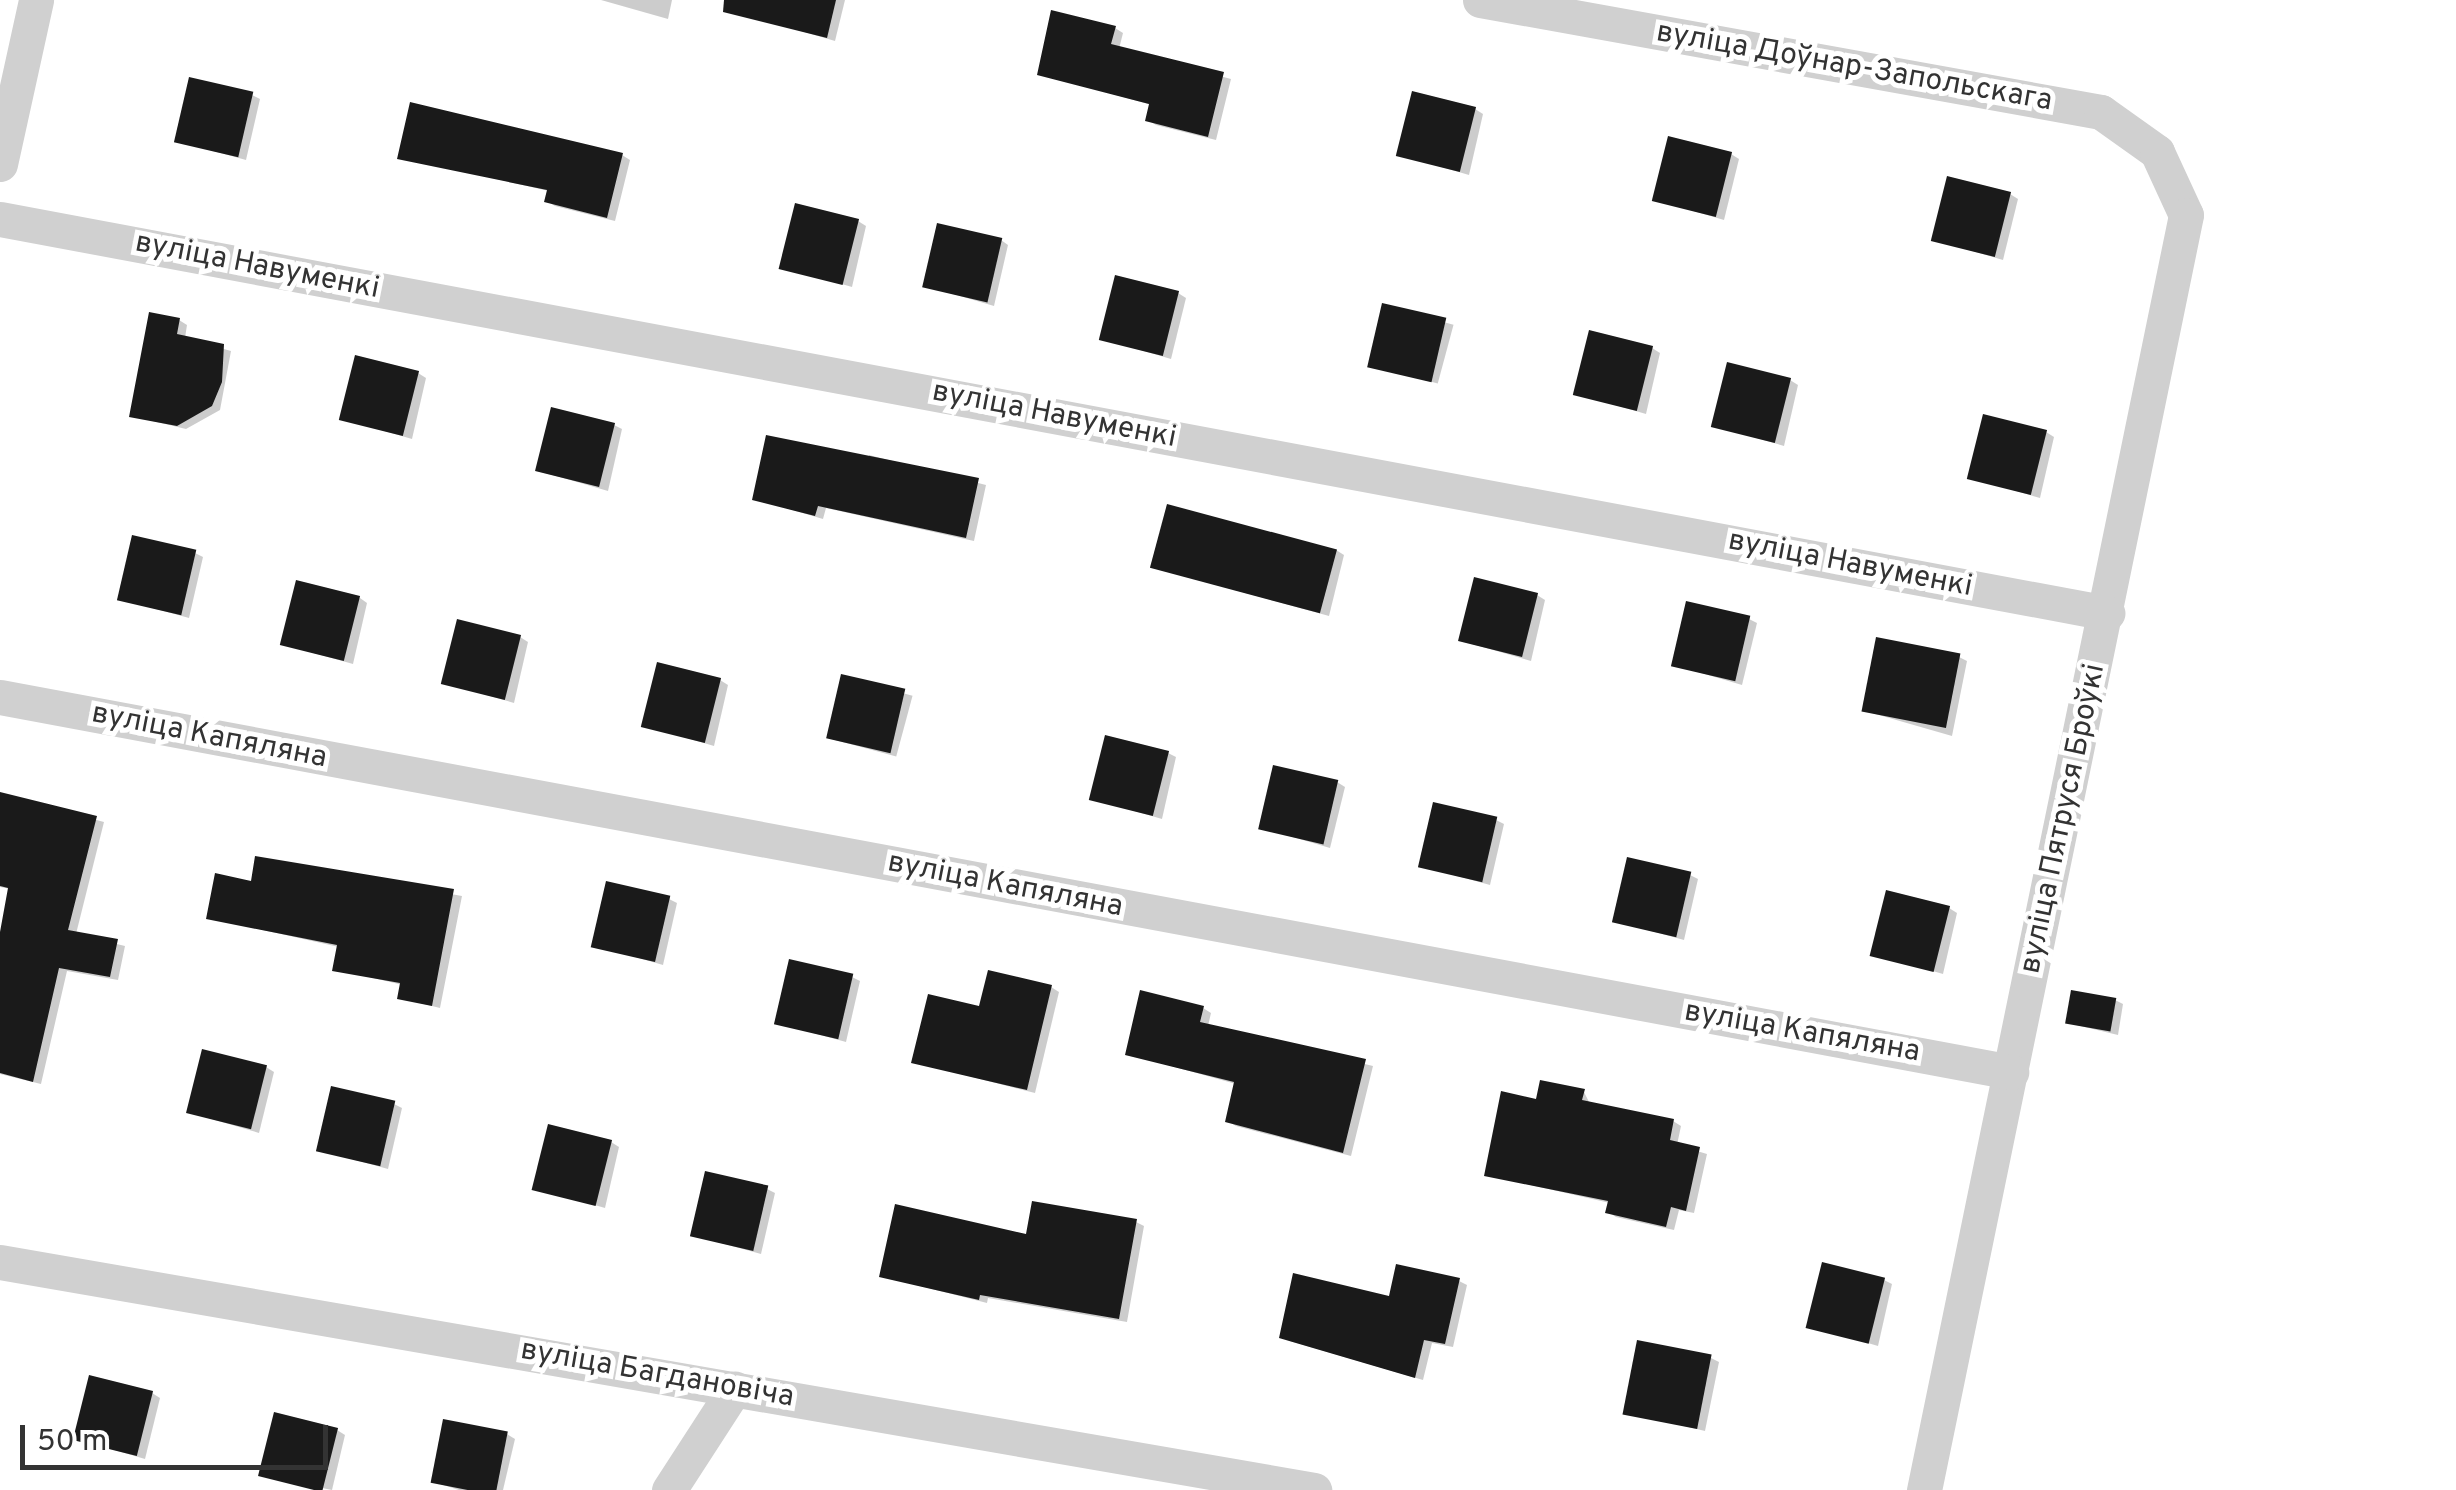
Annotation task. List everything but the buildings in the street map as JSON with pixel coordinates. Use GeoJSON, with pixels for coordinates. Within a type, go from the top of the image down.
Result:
{"type":"FeatureCollection","features":[{"type":"Feature","properties":{"kind":"street"},"geometry":{"type":"LineString","coordinates":[[0,164],[36,0]]}},
{"type":"Feature","properties":{"kind":"street","name":"вуліца Доўнар-Запольскага"},"geometry":{"type":"LineString","coordinates":[[1480,0],[2101,112],[2157,152]]}},
{"type":"Feature","properties":{"kind":"street","name":"вуліца Пятруся Броўкі"},"geometry":{"type":"LineString","coordinates":[[1924,1490],[2186,215],[2157,152]]}},
{"type":"Feature","properties":{"kind":"street","name":"вуліца Навуменкі"},"geometry":{"type":"LineString","coordinates":[[0,219],[2107,613]]}},
{"type":"Feature","properties":{"kind":"street","name":"вуліца Капяляна"},"geometry":{"type":"LineString","coordinates":[[0,697],[2011,1072]]}},
{"type":"Feature","properties":{"kind":"street","name":"вуліца Багдановіча"},"geometry":{"type":"LineString","coordinates":[[0,1262],[1314,1490]]}},
{"type":"Feature","properties":{"kind":"street"},"geometry":{"type":"LineString","coordinates":[[669,1490],[734,1388]]}}]}
